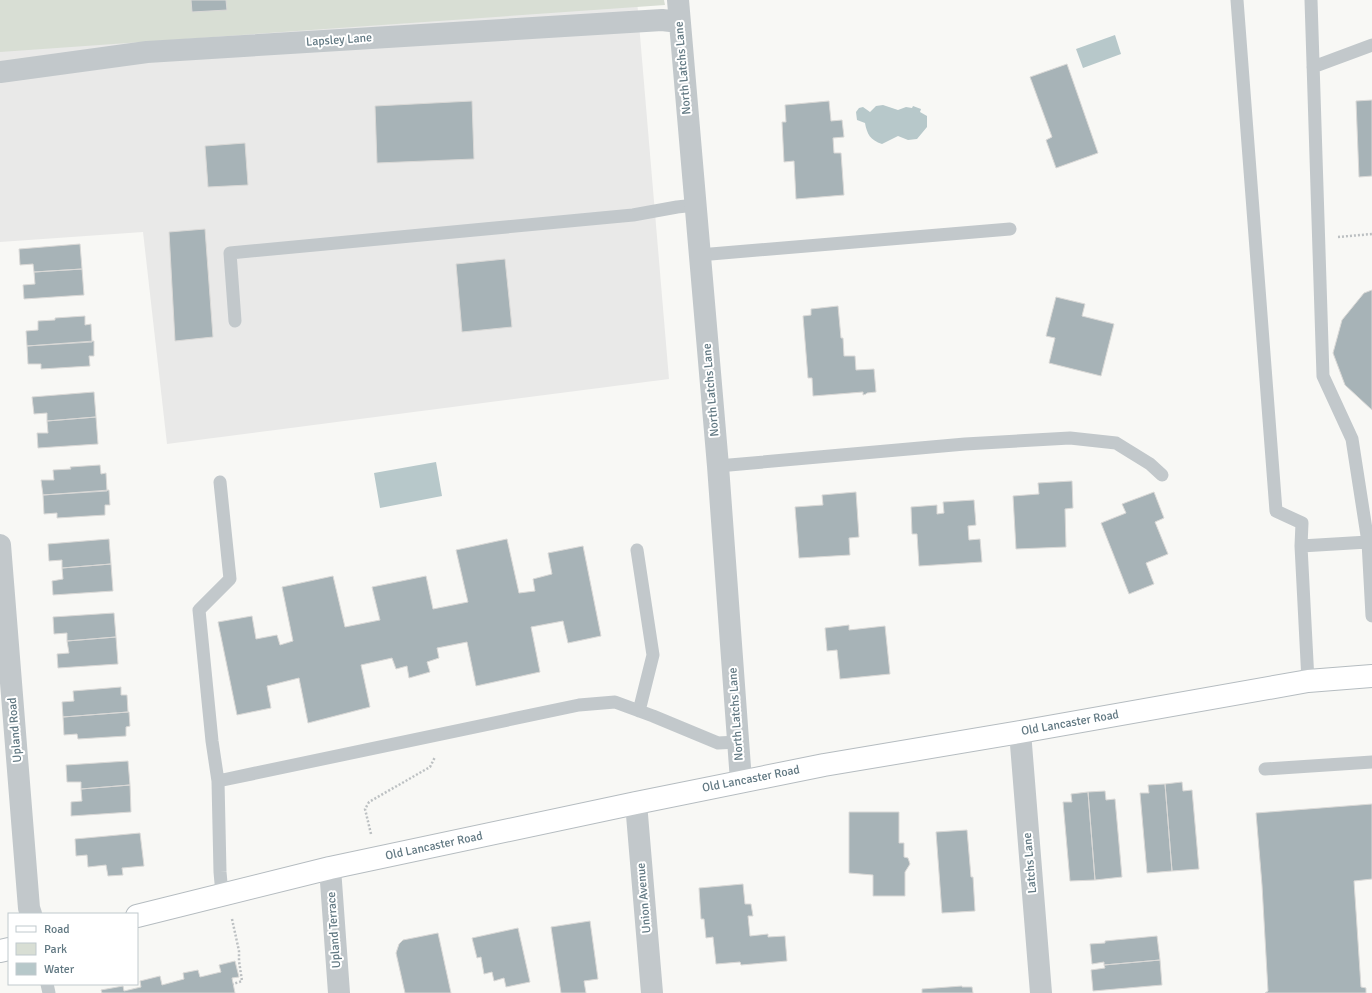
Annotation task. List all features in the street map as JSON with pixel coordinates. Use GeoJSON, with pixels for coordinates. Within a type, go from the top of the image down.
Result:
{"type":"FeatureCollection","features":[{"type":"Feature","properties":{"kind":"main road","name":"Old Lancaster Road"},"geometry":{"type":"LineString","coordinates":[[138,916],[330,868],[741,781],[824,765],[1308,681],[1372,676]]}},
{"type":"Feature","properties":{"kind":"street","name":"North Latchs Lane"},"geometry":{"type":"LineString","coordinates":[[678,0],[718,466],[741,781]]}},
{"type":"Feature","properties":{"kind":"street","name":"Lapsley Lane"},"geometry":{"type":"LineString","coordinates":[[0,72],[147,52],[654,20],[679,22]]}},
{"type":"Feature","properties":{"kind":"street","name":"Upland Road"},"geometry":{"type":"LineString","coordinates":[[0,545],[31,913]]}},
{"type":"Feature","properties":{"kind":"street","name":"Latchs Lane"},"geometry":{"type":"LineString","coordinates":[[1020,732],[1041,993]]}},
{"type":"Feature","properties":{"kind":"street","name":"Union Avenue"},"geometry":{"type":"LineString","coordinates":[[636,803],[652,993]]}},
{"type":"Feature","properties":{"kind":"street","name":"Upland Terrace"},"geometry":{"type":"LineString","coordinates":[[330,868],[339,993]]}},
{"type":"Feature","properties":{"kind":"lane"},"geometry":{"type":"LineString","coordinates":[[1237,0],[1276,511],[1302,523],[1301,546],[1308,681]]}},
{"type":"Feature","properties":{"kind":"lane"},"geometry":{"type":"LineString","coordinates":[[1311,0],[1323,376],[1352,439],[1368,542],[1372,616]]}},
{"type":"Feature","properties":{"kind":"lane"},"geometry":{"type":"LineString","coordinates":[[1313,67],[1372,45]]}},
{"type":"Feature","properties":{"kind":"lane"},"geometry":{"type":"LineString","coordinates":[[235,321],[230,253],[633,215],[677,206],[695,205]]}},
{"type":"Feature","properties":{"kind":"lane"},"geometry":{"type":"LineString","coordinates":[[699,255],[1010,229]]}},
{"type":"Feature","properties":{"kind":"lane"},"geometry":{"type":"LineString","coordinates":[[718,466],[957,445],[1070,438],[1116,443],[1150,464],[1162,475]]}},
{"type":"Feature","properties":{"kind":"lane"},"geometry":{"type":"LineString","coordinates":[[220,482],[230,579],[199,610],[212,741],[218,781],[222,894]]}},
{"type":"Feature","properties":{"kind":"lane"},"geometry":{"type":"LineString","coordinates":[[1301,546],[1368,542]]}},
{"type":"Feature","properties":{"kind":"lane"},"geometry":{"type":"LineString","coordinates":[[638,550],[653,655],[639,711]]}},
{"type":"Feature","properties":{"kind":"lane"},"geometry":{"type":"LineString","coordinates":[[218,781],[579,705],[615,702],[718,744],[738,742]]}},
{"type":"Feature","properties":{"kind":"lane"},"geometry":{"type":"LineString","coordinates":[[1265,769],[1372,762]]}},
{"type":"Feature","properties":{"kind":"path"},"geometry":{"type":"LineString","coordinates":[[1337,237],[1372,234]]}},
{"type":"Feature","properties":{"kind":"path"},"geometry":{"type":"LineString","coordinates":[[371,834],[365,809],[369,802],[430,767],[435,757],[433,736]]}},
{"type":"Feature","properties":{"kind":"path"},"geometry":{"type":"LineString","coordinates":[[232,919],[239,951],[242,980],[233,984]]}},
{"type":"Feature","properties":{"kind":"shaded area"},"geometry":{"type":"Polygon","coordinates":[[[0,0],[637,0],[669,379],[167,444],[143,232],[0,242],[0,0]]]}},
{"type":"Feature","properties":{"kind":"green space"},"geometry":{"type":"Polygon","coordinates":[[[0,0],[664,0],[665,5],[0,52],[0,0]]]}},
{"type":"Feature","properties":{"kind":"water"},"geometry":{"type":"Polygon","coordinates":[[[1115,35],[1121,54],[1083,68],[1076,49],[1115,35]]]}},
{"type":"Feature","properties":{"kind":"water"},"geometry":{"type":"Polygon","coordinates":[[[883,105],[898,110],[906,107],[912,108],[913,106],[921,109],[920,112],[927,116],[927,127],[917,139],[908,140],[898,136],[882,144],[875,141],[870,136],[865,123],[857,120],[856,112],[859,108],[863,107],[870,112],[876,106],[883,105]]]}},
{"type":"Feature","properties":{"kind":"water"},"geometry":{"type":"Polygon","coordinates":[[[436,462],[442,496],[380,508],[374,473],[436,462]]]}},
{"type":"Feature","properties":{"kind":"building"},"geometry":{"type":"Polygon","coordinates":[[[191,0],[226,0],[227,10],[192,12],[191,0]]]}},
{"type":"Feature","properties":{"kind":"building"},"geometry":{"type":"Polygon","coordinates":[[[1067,64],[1098,153],[1056,168],[1046,140],[1052,137],[1030,77],[1067,64]]]}},
{"type":"Feature","properties":{"kind":"building"},"geometry":{"type":"Polygon","coordinates":[[[1372,100],[1372,176],[1359,177],[1356,101],[1372,100]]]}},
{"type":"Feature","properties":{"kind":"building"},"geometry":{"type":"Polygon","coordinates":[[[472,101],[474,159],[377,163],[375,106],[472,101]]]}},
{"type":"Feature","properties":{"kind":"building"},"geometry":{"type":"Polygon","coordinates":[[[829,101],[831,121],[842,120],[844,137],[833,138],[834,153],[841,153],[844,195],[796,199],[794,161],[784,162],[782,122],[786,122],[785,105],[829,101]]]}},
{"type":"Feature","properties":{"kind":"building"},"geometry":{"type":"Polygon","coordinates":[[[245,143],[248,185],[208,187],[205,146],[245,143]]]}},
{"type":"Feature","properties":{"kind":"building"},"geometry":{"type":"Polygon","coordinates":[[[205,229],[213,337],[175,341],[169,232],[205,229]]]}},
{"type":"Feature","properties":{"kind":"building"},"geometry":{"type":"Polygon","coordinates":[[[80,244],[82,269],[34,272],[33,264],[20,265],[19,249],[80,244]]]}},
{"type":"Feature","properties":{"kind":"building"},"geometry":{"type":"Polygon","coordinates":[[[505,259],[512,327],[462,332],[456,264],[505,259]]]}},
{"type":"Feature","properties":{"kind":"building"},"geometry":{"type":"Polygon","coordinates":[[[82,269],[84,295],[24,299],[23,285],[35,284],[34,272],[82,269]]]}},
{"type":"Feature","properties":{"kind":"building"},"geometry":{"type":"Polygon","coordinates":[[[1372,290],[1372,410],[1345,385],[1333,353],[1342,320],[1364,293],[1372,290]]]}},
{"type":"Feature","properties":{"kind":"building"},"geometry":{"type":"Polygon","coordinates":[[[1056,297],[1085,304],[1082,316],[1114,324],[1101,376],[1049,363],[1055,338],[1046,336],[1056,297]]]}},
{"type":"Feature","properties":{"kind":"building"},"geometry":{"type":"Polygon","coordinates":[[[838,306],[844,356],[855,356],[856,370],[874,369],[876,392],[863,395],[863,392],[813,396],[812,378],[808,378],[803,316],[811,315],[811,309],[838,306]]]}},
{"type":"Feature","properties":{"kind":"building"},"geometry":{"type":"Polygon","coordinates":[[[85,316],[85,325],[91,324],[92,342],[27,346],[26,331],[38,330],[38,321],[85,316]]]}},
{"type":"Feature","properties":{"kind":"building"},"geometry":{"type":"Polygon","coordinates":[[[94,341],[94,356],[89,356],[90,366],[41,369],[41,364],[28,364],[27,346],[94,341]]]}},
{"type":"Feature","properties":{"kind":"building"},"geometry":{"type":"Polygon","coordinates":[[[94,392],[96,417],[47,421],[47,413],[34,414],[32,397],[94,392]]]}},
{"type":"Feature","properties":{"kind":"building"},"geometry":{"type":"Polygon","coordinates":[[[96,417],[98,444],[38,448],[37,433],[48,433],[47,421],[96,417]]]}},
{"type":"Feature","properties":{"kind":"building"},"geometry":{"type":"Polygon","coordinates":[[[100,465],[101,474],[106,473],[107,491],[43,495],[41,480],[54,480],[53,470],[100,465]]]}},
{"type":"Feature","properties":{"kind":"building"},"geometry":{"type":"Polygon","coordinates":[[[1072,481],[1073,508],[1065,509],[1066,547],[1016,549],[1013,496],[1039,494],[1038,483],[1072,481]]]}},
{"type":"Feature","properties":{"kind":"building"},"geometry":{"type":"Polygon","coordinates":[[[109,490],[110,505],[105,505],[105,515],[57,518],[57,513],[44,514],[43,495],[109,490]]]}},
{"type":"Feature","properties":{"kind":"building"},"geometry":{"type":"Polygon","coordinates":[[[856,492],[859,537],[849,538],[850,555],[799,558],[795,507],[823,505],[822,495],[856,492]]]}},
{"type":"Feature","properties":{"kind":"building"},"geometry":{"type":"Polygon","coordinates":[[[1154,492],[1164,518],[1155,522],[1168,554],[1146,563],[1154,584],[1129,594],[1101,523],[1126,513],[1122,504],[1154,492]]]}},
{"type":"Feature","properties":{"kind":"building"},"geometry":{"type":"Polygon","coordinates":[[[974,500],[976,525],[968,526],[969,540],[980,539],[982,562],[919,566],[917,534],[912,534],[911,507],[937,505],[937,514],[944,513],[943,502],[974,500]]]}},
{"type":"Feature","properties":{"kind":"building"},"geometry":{"type":"Polygon","coordinates":[[[109,539],[111,564],[62,568],[62,560],[49,561],[48,544],[109,539]]]}},
{"type":"Feature","properties":{"kind":"building"},"geometry":{"type":"Polygon","coordinates":[[[507,539],[519,593],[535,591],[533,579],[552,574],[548,553],[583,546],[601,636],[568,643],[563,621],[531,627],[540,672],[476,686],[467,642],[437,648],[439,658],[427,662],[430,672],[409,678],[407,666],[396,669],[392,658],[361,665],[370,707],[308,723],[299,678],[267,686],[271,708],[237,715],[218,622],[252,616],[256,639],[277,635],[280,645],[293,641],[282,587],[333,576],[345,627],[380,620],[372,587],[426,576],[433,609],[468,602],[456,550],[507,539]]]}},
{"type":"Feature","properties":{"kind":"building"},"geometry":{"type":"Polygon","coordinates":[[[111,564],[113,591],[53,595],[52,581],[63,579],[62,568],[111,564]]]}},
{"type":"Feature","properties":{"kind":"building"},"geometry":{"type":"Polygon","coordinates":[[[114,613],[116,637],[67,641],[67,633],[54,634],[53,617],[114,613]]]}},
{"type":"Feature","properties":{"kind":"building"},"geometry":{"type":"Polygon","coordinates":[[[849,625],[849,630],[885,626],[890,674],[840,679],[837,650],[827,651],[825,628],[849,625]]]}},
{"type":"Feature","properties":{"kind":"building"},"geometry":{"type":"Polygon","coordinates":[[[116,637],[118,664],[58,668],[57,654],[69,653],[67,641],[116,637]]]}},
{"type":"Feature","properties":{"kind":"building"},"geometry":{"type":"Polygon","coordinates":[[[121,687],[121,695],[127,695],[128,712],[63,717],[62,702],[74,701],[73,691],[121,687]]]}},
{"type":"Feature","properties":{"kind":"building"},"geometry":{"type":"Polygon","coordinates":[[[129,712],[130,726],[126,727],[126,736],[78,739],[77,734],[64,735],[63,717],[129,712]]]}},
{"type":"Feature","properties":{"kind":"building"},"geometry":{"type":"Polygon","coordinates":[[[128,761],[130,785],[81,789],[81,782],[67,782],[66,765],[128,761]]]}},
{"type":"Feature","properties":{"kind":"building"},"geometry":{"type":"Polygon","coordinates":[[[1182,782],[1183,791],[1192,790],[1199,869],[1172,871],[1165,784],[1182,782]]]}},
{"type":"Feature","properties":{"kind":"building"},"geometry":{"type":"Polygon","coordinates":[[[1165,784],[1172,871],[1147,873],[1140,793],[1149,793],[1148,785],[1165,784]]]}},
{"type":"Feature","properties":{"kind":"building"},"geometry":{"type":"Polygon","coordinates":[[[130,785],[131,812],[71,816],[71,802],[82,801],[81,789],[130,785]]]}},
{"type":"Feature","properties":{"kind":"building"},"geometry":{"type":"Polygon","coordinates":[[[1105,791],[1106,800],[1115,799],[1122,877],[1095,880],[1088,792],[1105,791]]]}},
{"type":"Feature","properties":{"kind":"building"},"geometry":{"type":"Polygon","coordinates":[[[1088,792],[1095,880],[1070,881],[1063,802],[1072,802],[1071,794],[1088,792]]]}},
{"type":"Feature","properties":{"kind":"building"},"geometry":{"type":"Polygon","coordinates":[[[1372,804],[1372,879],[1354,881],[1361,987],[1366,988],[1366,993],[1265,993],[1268,991],[1256,813],[1372,804]]]}},
{"type":"Feature","properties":{"kind":"building"},"geometry":{"type":"Polygon","coordinates":[[[849,812],[899,812],[899,843],[904,843],[904,857],[908,858],[910,864],[905,872],[905,896],[873,896],[873,875],[849,873],[849,812]]]}},
{"type":"Feature","properties":{"kind":"building"},"geometry":{"type":"Polygon","coordinates":[[[967,830],[971,877],[973,877],[975,911],[942,913],[936,832],[967,830]]]}},
{"type":"Feature","properties":{"kind":"building"},"geometry":{"type":"Polygon","coordinates":[[[140,833],[144,866],[122,868],[123,875],[108,876],[106,865],[88,867],[87,855],[76,856],[75,839],[140,833]]]}},
{"type":"Feature","properties":{"kind":"building"},"geometry":{"type":"Polygon","coordinates":[[[743,884],[745,904],[751,904],[753,916],[748,916],[750,936],[768,934],[768,937],[785,936],[787,961],[741,965],[740,962],[716,964],[713,937],[706,938],[704,919],[701,919],[699,888],[743,884]]]}},
{"type":"Feature","properties":{"kind":"building"},"geometry":{"type":"Polygon","coordinates":[[[590,921],[598,979],[584,981],[586,993],[561,993],[551,927],[590,921]]]}},
{"type":"Feature","properties":{"kind":"building"},"geometry":{"type":"Polygon","coordinates":[[[518,928],[530,982],[506,987],[504,978],[494,981],[492,972],[484,974],[481,957],[477,958],[472,938],[518,928]]]}},
{"type":"Feature","properties":{"kind":"building"},"geometry":{"type":"Polygon","coordinates":[[[438,933],[451,993],[405,993],[396,953],[399,944],[403,940],[438,933]]]}},
{"type":"Feature","properties":{"kind":"building"},"geometry":{"type":"Polygon","coordinates":[[[1157,936],[1160,960],[1104,965],[1104,962],[1092,964],[1090,944],[1105,943],[1105,941],[1157,936]]]}},
{"type":"Feature","properties":{"kind":"building"},"geometry":{"type":"Polygon","coordinates":[[[1160,960],[1162,985],[1093,991],[1091,970],[1105,968],[1104,965],[1160,960]]]}},
{"type":"Feature","properties":{"kind":"building"},"geometry":{"type":"Polygon","coordinates":[[[235,961],[239,977],[232,978],[235,993],[102,993],[101,990],[123,986],[124,991],[141,987],[140,981],[160,976],[162,985],[184,979],[183,973],[198,970],[200,977],[221,972],[219,965],[235,961]]]}},
{"type":"Feature","properties":{"kind":"building"},"geometry":{"type":"Polygon","coordinates":[[[962,986],[972,987],[973,993],[922,993],[922,989],[962,986]]]}}]}
